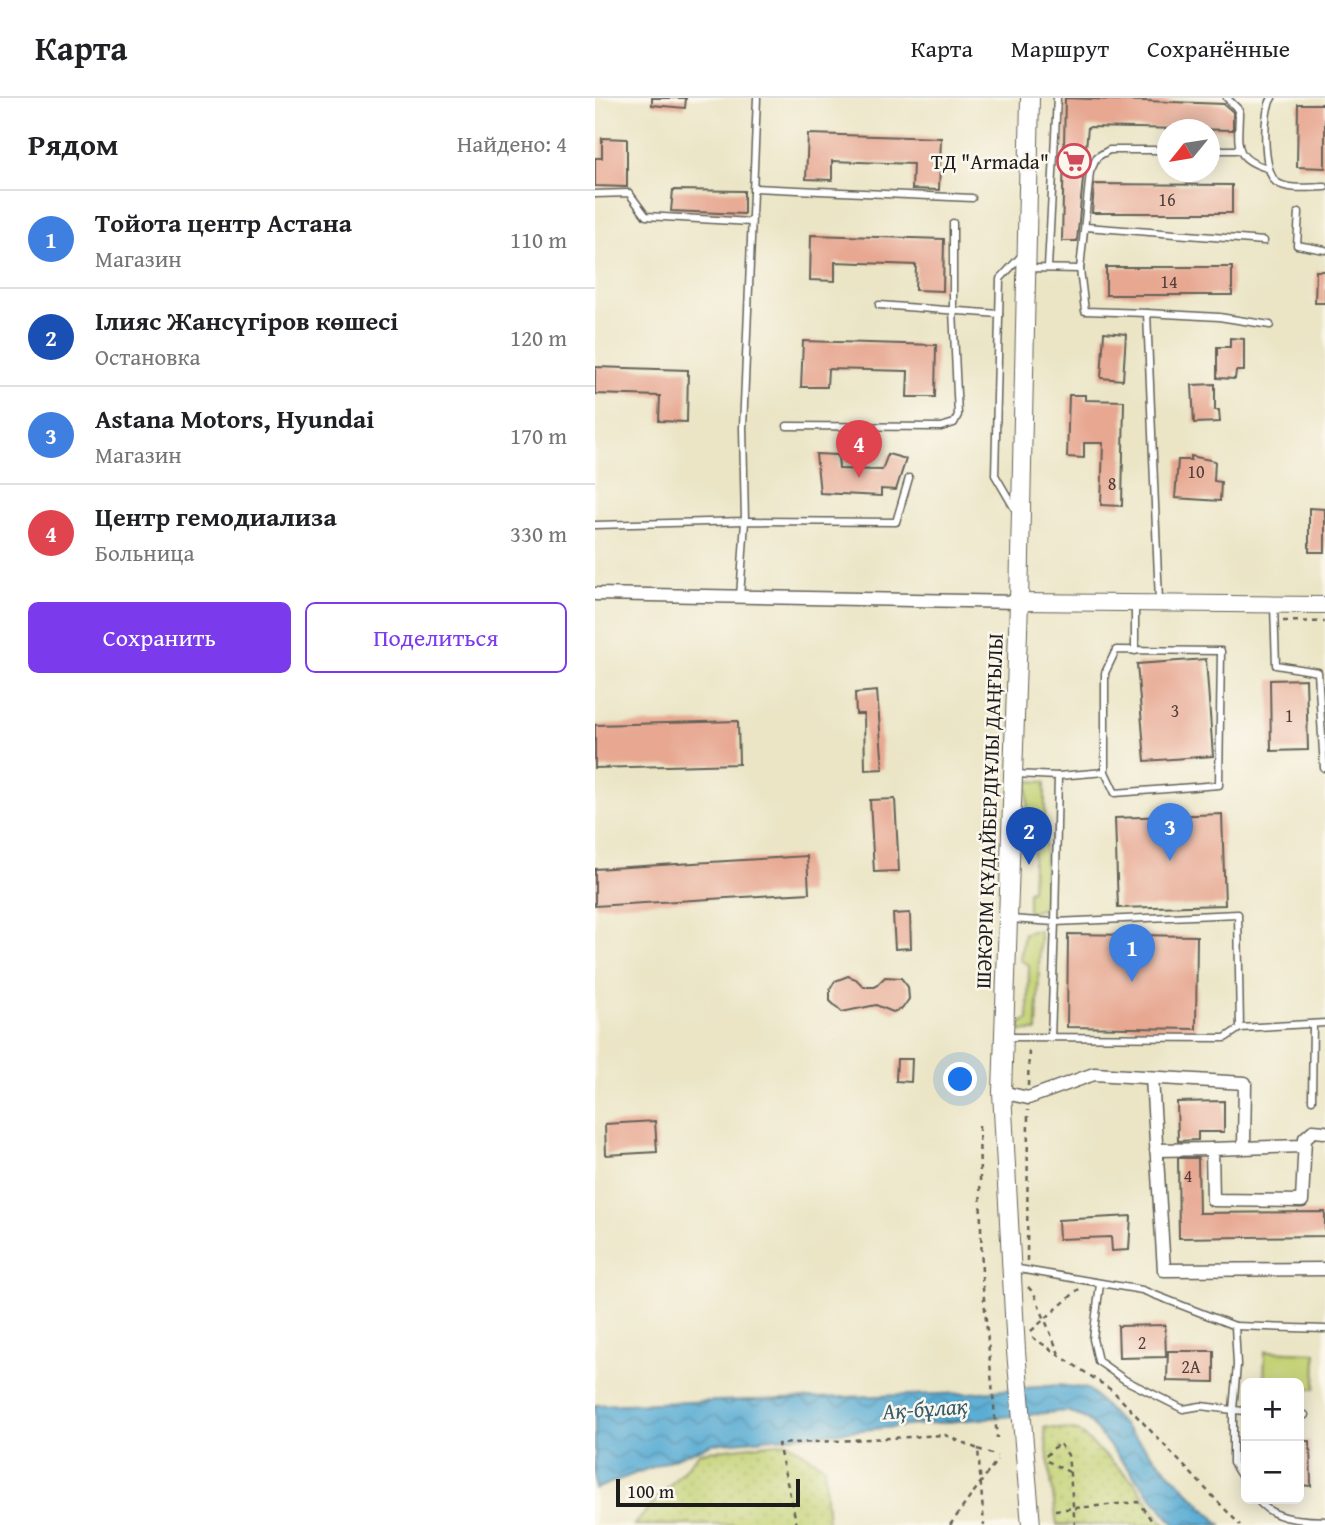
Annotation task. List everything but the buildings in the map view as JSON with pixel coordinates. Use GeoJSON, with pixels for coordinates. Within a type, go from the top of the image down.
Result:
{"type":"FeatureCollection","features":[{"type":"Feature","properties":{"kind":"main road","name":"ШӘКӘРІМ ҚҰДАЙБЕРДІҰЛЫ ДАҢҒЫЛЫ"},"geometry":{"type":"LineString","coordinates":[[1030,98],[1019,602],[1002,1092],[1019,1269],[1016,1351],[1031,1525]]}},
{"type":"Feature","properties":{"kind":"main road"},"geometry":{"type":"LineString","coordinates":[[1024,1525],[1028,1498]]}},
{"type":"Feature","properties":{"kind":"street"},"geometry":{"type":"LineString","coordinates":[[595,594],[1159,603],[1274,613],[1325,605]]}},
{"type":"Feature","properties":{"kind":"street"},"geometry":{"type":"LineString","coordinates":[[1002,1092],[1028,1098],[1094,1074],[1245,1083],[1244,1146]]}},
{"type":"Feature","properties":{"kind":"street"},"geometry":{"type":"LineString","coordinates":[[1152,1078],[1164,1270],[1325,1269]]}},
{"type":"Feature","properties":{"kind":"street"},"geometry":{"type":"LineString","coordinates":[[1212,1149],[1213,1200],[1302,1201],[1305,1138],[1313,1131],[1325,1132]]}},
{"type":"Feature","properties":{"kind":"street"},"geometry":{"type":"LineString","coordinates":[[1156,1150],[1303,1146]]}},
{"type":"Feature","properties":{"kind":"lane"},"geometry":{"type":"LineString","coordinates":[[740,597],[745,521],[743,428],[757,98]]}},
{"type":"Feature","properties":{"kind":"lane"},"geometry":{"type":"LineString","coordinates":[[1048,267],[1057,98]]}},
{"type":"Feature","properties":{"kind":"lane"},"geometry":{"type":"LineString","coordinates":[[1227,98],[1239,110],[1239,150],[1248,163],[1267,168]]}},
{"type":"Feature","properties":{"kind":"lane"},"geometry":{"type":"LineString","coordinates":[[1272,98],[1266,111],[1267,168],[1275,181],[1290,187],[1325,187]]}},
{"type":"Feature","properties":{"kind":"lane"},"geometry":{"type":"LineString","coordinates":[[1157,150],[1109,150],[1097,157],[1090,172],[1080,270],[1085,311],[1219,317],[1269,325]]}},
{"type":"Feature","properties":{"kind":"lane"},"geometry":{"type":"LineString","coordinates":[[1220,150],[1239,150]]}},
{"type":"Feature","properties":{"kind":"lane"},"geometry":{"type":"LineString","coordinates":[[753,188],[972,198]]}},
{"type":"Feature","properties":{"kind":"lane"},"geometry":{"type":"LineString","coordinates":[[595,194],[629,193],[646,216],[751,222]]}},
{"type":"Feature","properties":{"kind":"lane"},"geometry":{"type":"LineString","coordinates":[[1299,212],[1297,245],[1325,250]]}},
{"type":"Feature","properties":{"kind":"lane"},"geometry":{"type":"LineString","coordinates":[[787,426],[954,424],[958,415],[953,310],[953,223]]}},
{"type":"Feature","properties":{"kind":"lane"},"geometry":{"type":"LineString","coordinates":[[1086,227],[1264,241]]}},
{"type":"Feature","properties":{"kind":"lane"},"geometry":{"type":"LineString","coordinates":[[1021,519],[995,475],[1000,279],[1027,250]]}},
{"type":"Feature","properties":{"kind":"lane"},"geometry":{"type":"LineString","coordinates":[[1026,268],[1080,270]]}},
{"type":"Feature","properties":{"kind":"lane"},"geometry":{"type":"LineString","coordinates":[[879,305],[999,314]]}},
{"type":"Feature","properties":{"kind":"lane"},"geometry":{"type":"LineString","coordinates":[[1147,313],[1159,603]]}},
{"type":"Feature","properties":{"kind":"lane"},"geometry":{"type":"LineString","coordinates":[[595,525],[745,521],[896,522],[909,478]]}},
{"type":"Feature","properties":{"kind":"lane"},"geometry":{"type":"LineString","coordinates":[[1135,603],[1135,651]]}},
{"type":"Feature","properties":{"kind":"lane"},"geometry":{"type":"LineString","coordinates":[[1274,613],[1276,665],[1321,672],[1324,768]]}},
{"type":"Feature","properties":{"kind":"lane"},"geometry":{"type":"LineString","coordinates":[[1116,650],[1221,651],[1219,785],[1115,793],[1105,772],[1105,673],[1116,650]]}},
{"type":"Feature","properties":{"kind":"lane"},"geometry":{"type":"LineString","coordinates":[[1014,774],[1058,776],[1105,772]]}},
{"type":"Feature","properties":{"kind":"lane"},"geometry":{"type":"LineString","coordinates":[[1051,1038],[1058,776]]}},
{"type":"Feature","properties":{"kind":"lane"},"geometry":{"type":"LineString","coordinates":[[1009,919],[1055,922],[1238,914],[1240,1028]]}},
{"type":"Feature","properties":{"kind":"lane"},"geometry":{"type":"LineString","coordinates":[[1004,1037],[1225,1038],[1240,1028],[1325,1023]]}},
{"type":"Feature","properties":{"kind":"lane"},"geometry":{"type":"LineString","coordinates":[[1313,1024],[1313,1100]]}},
{"type":"Feature","properties":{"kind":"lane"},"geometry":{"type":"LineString","coordinates":[[1019,1269],[1142,1290],[1235,1326],[1325,1329]]}},
{"type":"Feature","properties":{"kind":"lane"},"geometry":{"type":"LineString","coordinates":[[1100,1284],[1093,1339],[1098,1361],[1125,1380],[1183,1409],[1201,1406],[1241,1411]]}},
{"type":"Feature","properties":{"kind":"lane"},"geometry":{"type":"LineString","coordinates":[[1235,1326],[1237,1366],[1233,1410],[1233,1463],[1241,1476]]}},
{"type":"Feature","properties":{"kind":"lane"},"geometry":{"type":"LineString","coordinates":[[1261,1504],[1290,1520],[1325,1521]]}},
{"type":"Feature","properties":{"kind":"path"},"geometry":{"type":"LineString","coordinates":[[1274,613],[1325,622]]}},
{"type":"Feature","properties":{"kind":"path"},"geometry":{"type":"LineString","coordinates":[[1019,1269],[1029,1038]]}},
{"type":"Feature","properties":{"kind":"path"},"geometry":{"type":"LineString","coordinates":[[979,1126],[982,1277],[997,1438]]}},
{"type":"Feature","properties":{"kind":"path"},"geometry":{"type":"LineString","coordinates":[[1031,1331],[1046,1321],[1086,1282]]}},
{"type":"Feature","properties":{"kind":"path"},"geometry":{"type":"LineString","coordinates":[[1028,1287],[1034,1293],[1059,1354]]}},
{"type":"Feature","properties":{"kind":"path"},"geometry":{"type":"LineString","coordinates":[[1032,1337],[1113,1391],[1240,1525]]}},
{"type":"Feature","properties":{"kind":"path"},"geometry":{"type":"LineString","coordinates":[[797,1525],[778,1444],[945,1435],[997,1458],[981,1485],[950,1525]]}},
{"type":"Feature","properties":{"kind":"path"},"geometry":{"type":"LineString","coordinates":[[1046,1456],[1059,1443],[1068,1455],[1075,1525]]}},
{"type":"Feature","properties":{"kind":"path"},"geometry":{"type":"LineString","coordinates":[[978,1449],[984,1525]]}},
{"type":"Feature","properties":{"kind":"path"},"geometry":{"type":"LineString","coordinates":[[1047,1461],[1069,1472]]}},
{"type":"Feature","properties":{"kind":"path"},"geometry":{"type":"LineString","coordinates":[[1055,1510],[1138,1502],[1155,1525]]}},
{"type":"Feature","properties":{"kind":"green space"},"geometry":{"type":"Polygon","coordinates":[[[1028,781],[1045,782],[1045,908],[1028,913],[1028,891],[1032,890],[1034,833],[1027,832],[1028,781]]]}},
{"type":"Feature","properties":{"kind":"green space"},"geometry":{"type":"Polygon","coordinates":[[[1040,931],[1037,1031],[1020,1031],[1020,1023],[1028,1020],[1029,965],[1020,960],[1024,933],[1040,931]]]}},
{"type":"Feature","properties":{"kind":"green space"},"geometry":{"type":"Polygon","coordinates":[[[1265,1351],[1316,1353],[1315,1389],[1304,1389],[1304,1378],[1264,1378],[1265,1351]]]}},
{"type":"Feature","properties":{"kind":"green space"},"geometry":{"type":"Polygon","coordinates":[[[1044,1427],[1078,1431],[1134,1482],[1165,1525],[1057,1525],[1044,1427]]]}},
{"type":"Feature","properties":{"kind":"green space"},"geometry":{"type":"Polygon","coordinates":[[[787,1442],[824,1466],[828,1525],[634,1525],[700,1452],[787,1442]]]}},
{"type":"Feature","properties":{"kind":"water","name":"Ақ-бұлақ"},"geometry":{"type":"Polygon","coordinates":[[[1059,1385],[1088,1389],[1221,1525],[1175,1525],[1088,1420],[1067,1411],[712,1444],[595,1489],[595,1405],[970,1393],[1059,1385]]]}},
{"type":"Feature","properties":{"kind":"place","name":"ТД \"Armada\""},"geometry":{"type":"Point","coordinates":[1074,161]}},
{"type":"Feature","properties":{"kind":"place","name":"Центр гемодиализа"},"geometry":{"type":"Point","coordinates":[859,478]}},
{"type":"Feature","properties":{"kind":"place","name":"Astana Motors, Hyundai"},"geometry":{"type":"Point","coordinates":[1170,861]}},
{"type":"Feature","properties":{"kind":"place","name":"Ілияс Жансүгіров көшесі"},"geometry":{"type":"Point","coordinates":[1029,865]}},
{"type":"Feature","properties":{"kind":"place","name":"Тойота центр Астана"},"geometry":{"type":"Point","coordinates":[1132,982]}}]}
